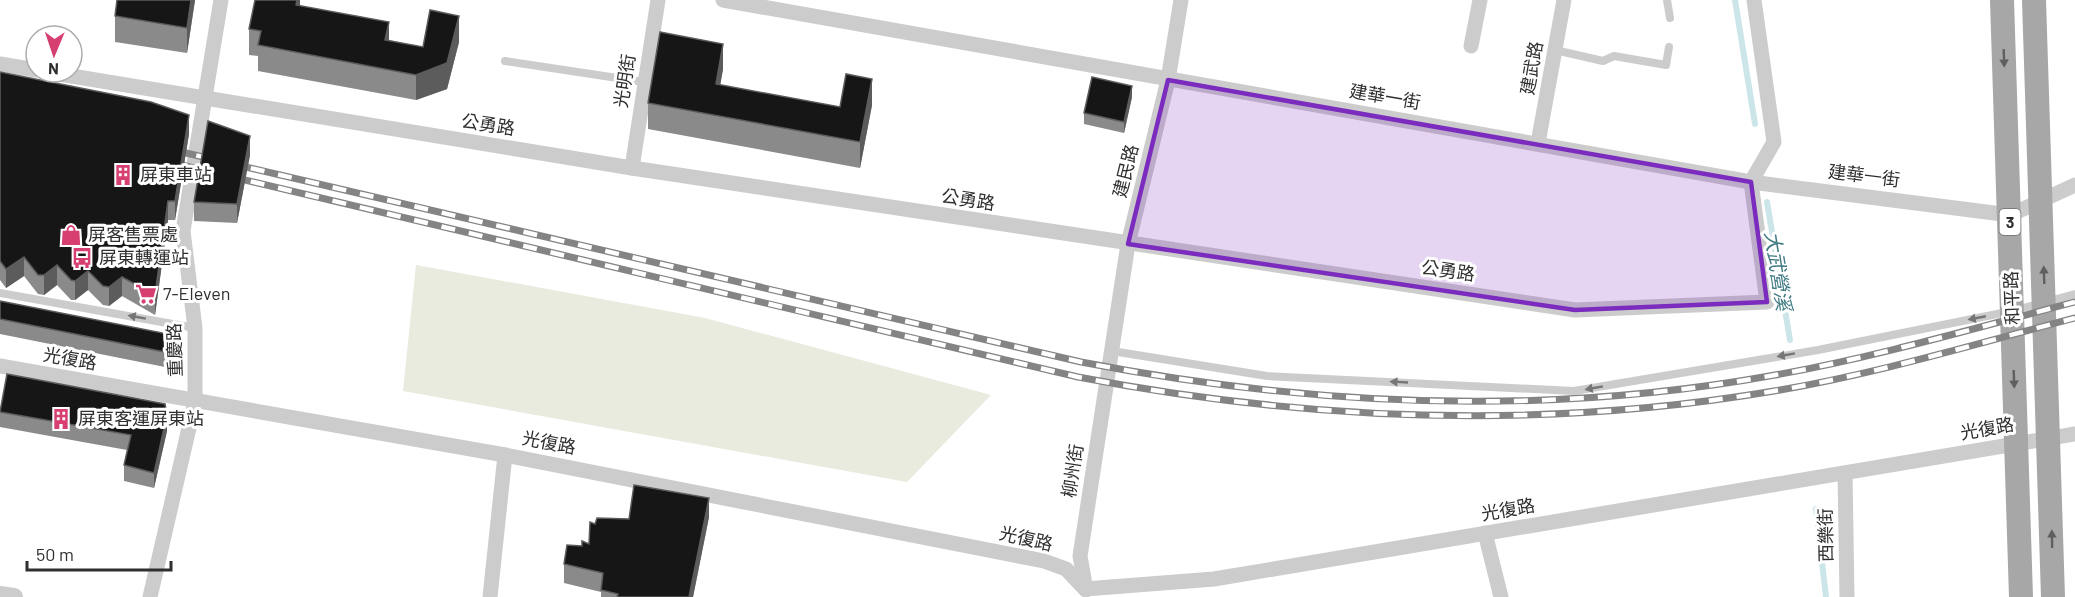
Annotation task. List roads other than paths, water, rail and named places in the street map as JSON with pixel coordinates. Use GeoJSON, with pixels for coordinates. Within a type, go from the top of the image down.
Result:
{"type":"FeatureCollection","features":[{"type":"Feature","properties":{"kind":"main road","name":"和平路"},"geometry":{"type":"LineString","coordinates":[[2002,0],[2021,597]]}},
{"type":"Feature","properties":{"kind":"main road","name":"和平路"},"geometry":{"type":"LineString","coordinates":[[2034,0],[2050,438],[2053,597]]}},
{"type":"Feature","properties":{"kind":"street","name":"重慶路"},"geometry":{"type":"LineString","coordinates":[[150,597],[195,402],[195,328],[183,231],[221,0]]}},
{"type":"Feature","properties":{"kind":"street","name":"光明街"},"geometry":{"type":"LineString","coordinates":[[632,168],[658,0]]}},
{"type":"Feature","properties":{"kind":"street","name":"建華一街"},"geometry":{"type":"LineString","coordinates":[[723,0],[1751,182],[2010,214],[2075,185]]}},
{"type":"Feature","properties":{"kind":"street","name":"建民路"},"geometry":{"type":"LineString","coordinates":[[1112,351],[1128,244],[1168,80],[1180,0]]}},
{"type":"Feature","properties":{"kind":"street"},"geometry":{"type":"LineString","coordinates":[[1471,46],[1480,0]]}},
{"type":"Feature","properties":{"kind":"street","name":"建武路"},"geometry":{"type":"LineString","coordinates":[[1538,143],[1564,0]]}},
{"type":"Feature","properties":{"kind":"street"},"geometry":{"type":"LineString","coordinates":[[1751,182],[1774,142],[1754,0]]}},
{"type":"Feature","properties":{"kind":"street"},"geometry":{"type":"LineString","coordinates":[[0,64],[24,68]]}},
{"type":"Feature","properties":{"kind":"street","name":"公勇路"},"geometry":{"type":"LineString","coordinates":[[84,78],[632,168],[1575,310],[1767,302],[1751,182]]}},
{"type":"Feature","properties":{"kind":"street","name":"柳州街"},"geometry":{"type":"LineString","coordinates":[[1085,594],[1080,556],[1112,351]]}},
{"type":"Feature","properties":{"kind":"street","name":"光復路"},"geometry":{"type":"LineString","coordinates":[[0,366],[195,402],[505,454],[1044,561],[1066,569],[1085,594],[1214,579],[2075,434]]}},
{"type":"Feature","properties":{"kind":"street"},"geometry":{"type":"LineString","coordinates":[[490,597],[505,454]]}},
{"type":"Feature","properties":{"kind":"street","name":"西樂街"},"geometry":{"type":"LineString","coordinates":[[1845,473],[1847,597]]}},
{"type":"Feature","properties":{"kind":"street"},"geometry":{"type":"LineString","coordinates":[[1485,533],[1501,597]]}},
{"type":"Feature","properties":{"kind":"street"},"geometry":{"type":"LineString","coordinates":[[0,595],[14,597]]}},
{"type":"Feature","properties":{"kind":"lane"},"geometry":{"type":"LineString","coordinates":[[1667,0],[1670,18]]}},
{"type":"Feature","properties":{"kind":"lane"},"geometry":{"type":"LineString","coordinates":[[1555,50],[1603,61],[1614,56],[1666,65],[1669,47]]}},
{"type":"Feature","properties":{"kind":"lane"},"geometry":{"type":"LineString","coordinates":[[505,61],[644,82]]}},
{"type":"Feature","properties":{"kind":"lane"},"geometry":{"type":"LineString","coordinates":[[0,293],[195,328]]}},
{"type":"Feature","properties":{"kind":"lane"},"geometry":{"type":"LineString","coordinates":[[1112,351],[1267,376],[1574,391],[1818,350],[2012,311],[2075,294]]}},
{"type":"Feature","properties":{"kind":"waterway","name":"大武營溪"},"geometry":{"type":"LineString","coordinates":[[1735,0],[1755,124]]}},
{"type":"Feature","properties":{"kind":"waterway","name":"大武營溪"},"geometry":{"type":"LineString","coordinates":[[1767,202],[1790,340]]}},
{"type":"Feature","properties":{"kind":"waterway","name":"大武營溪"},"geometry":{"type":"LineString","coordinates":[[1816,509],[1826,597]]}},
{"type":"Feature","properties":{"kind":"railway"},"geometry":{"type":"LineString","coordinates":[[169,149],[1081,362],[1167,377],[1340,397],[1427,401],[1514,401],[1601,397],[1688,388],[1775,375],[1850,360],[2075,302]]}},
{"type":"Feature","properties":{"kind":"railway"},"geometry":{"type":"LineString","coordinates":[[169,162],[1078,377],[1165,392],[1339,411],[1426,415],[1513,415],[1600,411],[1687,403],[1774,391],[1850,376],[2075,318]]}},
{"type":"Feature","properties":{"kind":"place","name":"屏東車站"},"geometry":{"type":"Point","coordinates":[123,175]}},
{"type":"Feature","properties":{"kind":"place","name":"屏客售票處"},"geometry":{"type":"Point","coordinates":[71,235]}},
{"type":"Feature","properties":{"kind":"place","name":"屏東轉運站"},"geometry":{"type":"Point","coordinates":[82,258]}},
{"type":"Feature","properties":{"kind":"place","name":"7-Eleven"},"geometry":{"type":"Point","coordinates":[146,294]}},
{"type":"Feature","properties":{"kind":"place","name":"屏東客運屏東站"},"geometry":{"type":"Point","coordinates":[61,419]}}]}
